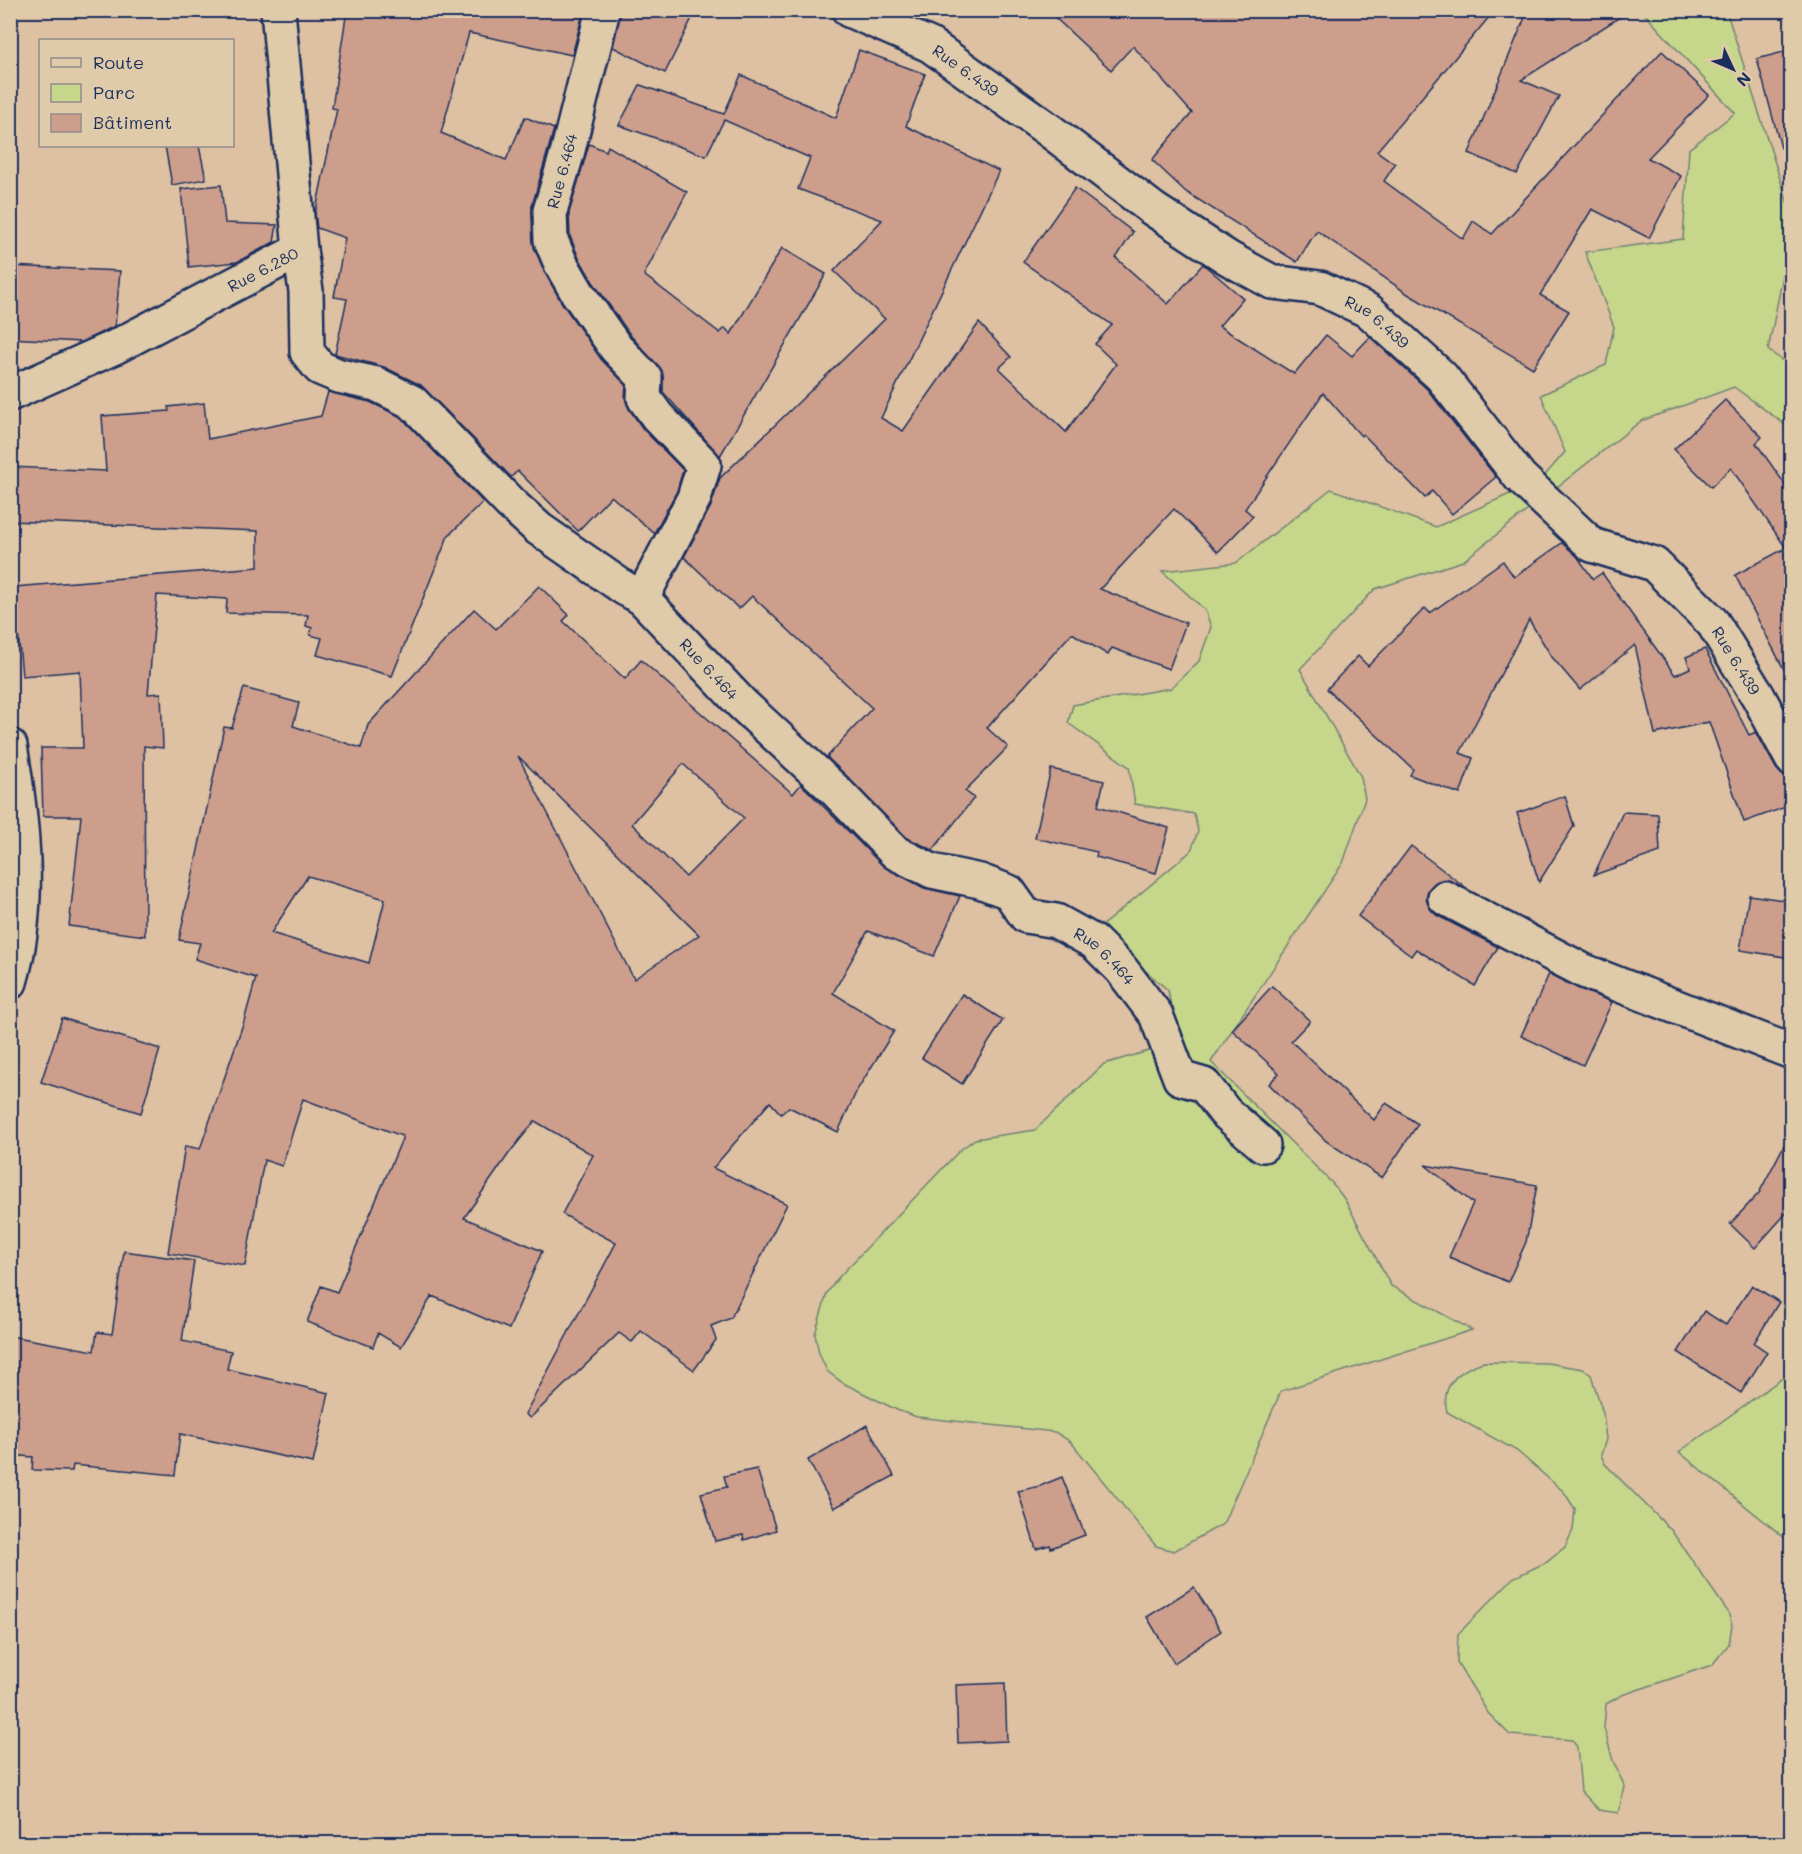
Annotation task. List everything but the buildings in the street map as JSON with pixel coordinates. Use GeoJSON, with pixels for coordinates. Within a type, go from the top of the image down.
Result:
{"type":"FeatureCollection","features":[{"type":"Feature","properties":{"kind":"street","name":"Rue 6.280"},"geometry":{"type":"LineString","coordinates":[[10,394],[115,347],[300,250],[278,10]]}},
{"type":"Feature","properties":{"kind":"street","name":"Rue 6.464"},"geometry":{"type":"LineString","coordinates":[[603,10],[567,154],[550,211],[551,240],[577,292],[616,348],[645,378],[644,398],[657,416],[704,465],[694,498],[642,598],[742,704],[835,790],[896,853],[932,871],[980,880],[1009,892],[1026,916],[1056,921],[1095,942],[1121,969],[1156,1015],[1180,1078],[1204,1085],[1226,1112],[1263,1145]]}},
{"type":"Feature","properties":{"kind":"street","name":"Rue 6.439"},"geometry":{"type":"LineString","coordinates":[[849,10],[930,45],[1049,130],[1153,209],[1228,258],[1272,282],[1320,288],[1369,311],[1441,376],[1520,477],[1592,545],[1654,564],[1713,622],[1758,696],[1791,759]]}},
{"type":"Feature","properties":{"kind":"street"},"geometry":{"type":"LineString","coordinates":[[300,250],[306,291],[307,352],[320,368],[339,376],[376,384],[412,402],[510,503],[539,529],[642,598]]}},
{"type":"Feature","properties":{"kind":"street"},"geometry":{"type":"LineString","coordinates":[[10,746],[21,809],[23,915],[10,982]]}},
{"type":"Feature","properties":{"kind":"street"},"geometry":{"type":"LineString","coordinates":[[1445,898],[1584,971],[1791,1052]]}},
{"type":"Feature","properties":{"kind":"green space"},"geometry":{"type":"Polygon","coordinates":[[[1642,11],[1726,11],[1727,13],[1791,213],[1791,236],[1768,350],[1791,367],[1791,429],[1734,387],[1641,421],[1463,561],[1375,589],[1300,669],[1361,777],[1365,799],[1343,863],[1211,1062],[1333,1184],[1345,1200],[1391,1286],[1472,1330],[1281,1391],[1223,1524],[1174,1551],[1156,1546],[1071,1442],[1055,1432],[917,1417],[897,1410],[843,1383],[827,1371],[819,1353],[815,1334],[827,1293],[838,1278],[960,1150],[975,1139],[1035,1130],[1104,1064],[1159,1048],[1178,1047],[1168,990],[1110,941],[1104,924],[1191,851],[1198,831],[1194,814],[1135,804],[1129,767],[1068,723],[1073,705],[1171,688],[1199,661],[1211,627],[1205,610],[1162,571],[1236,563],[1331,489],[1436,527],[1541,480],[1565,452],[1541,395],[1606,365],[1614,327],[1585,252],[1683,239],[1689,149],[1735,113],[1642,11]]]}},
{"type":"Feature","properties":{"kind":"green space"},"geometry":{"type":"Polygon","coordinates":[[[1483,1362],[1547,1363],[1583,1369],[1591,1375],[1603,1413],[1606,1439],[1601,1455],[1605,1464],[1671,1530],[1728,1612],[1732,1625],[1729,1644],[1712,1665],[1622,1695],[1606,1704],[1604,1728],[1613,1761],[1625,1787],[1618,1813],[1599,1810],[1581,1791],[1577,1747],[1572,1740],[1510,1735],[1488,1713],[1457,1662],[1458,1634],[1513,1578],[1547,1562],[1565,1547],[1573,1530],[1575,1509],[1564,1492],[1517,1451],[1447,1412],[1446,1394],[1453,1380],[1466,1369],[1483,1362]]]}},
{"type":"Feature","properties":{"kind":"green space"},"geometry":{"type":"Polygon","coordinates":[[[1791,1372],[1791,1543],[1679,1452],[1791,1372]]]}}]}
